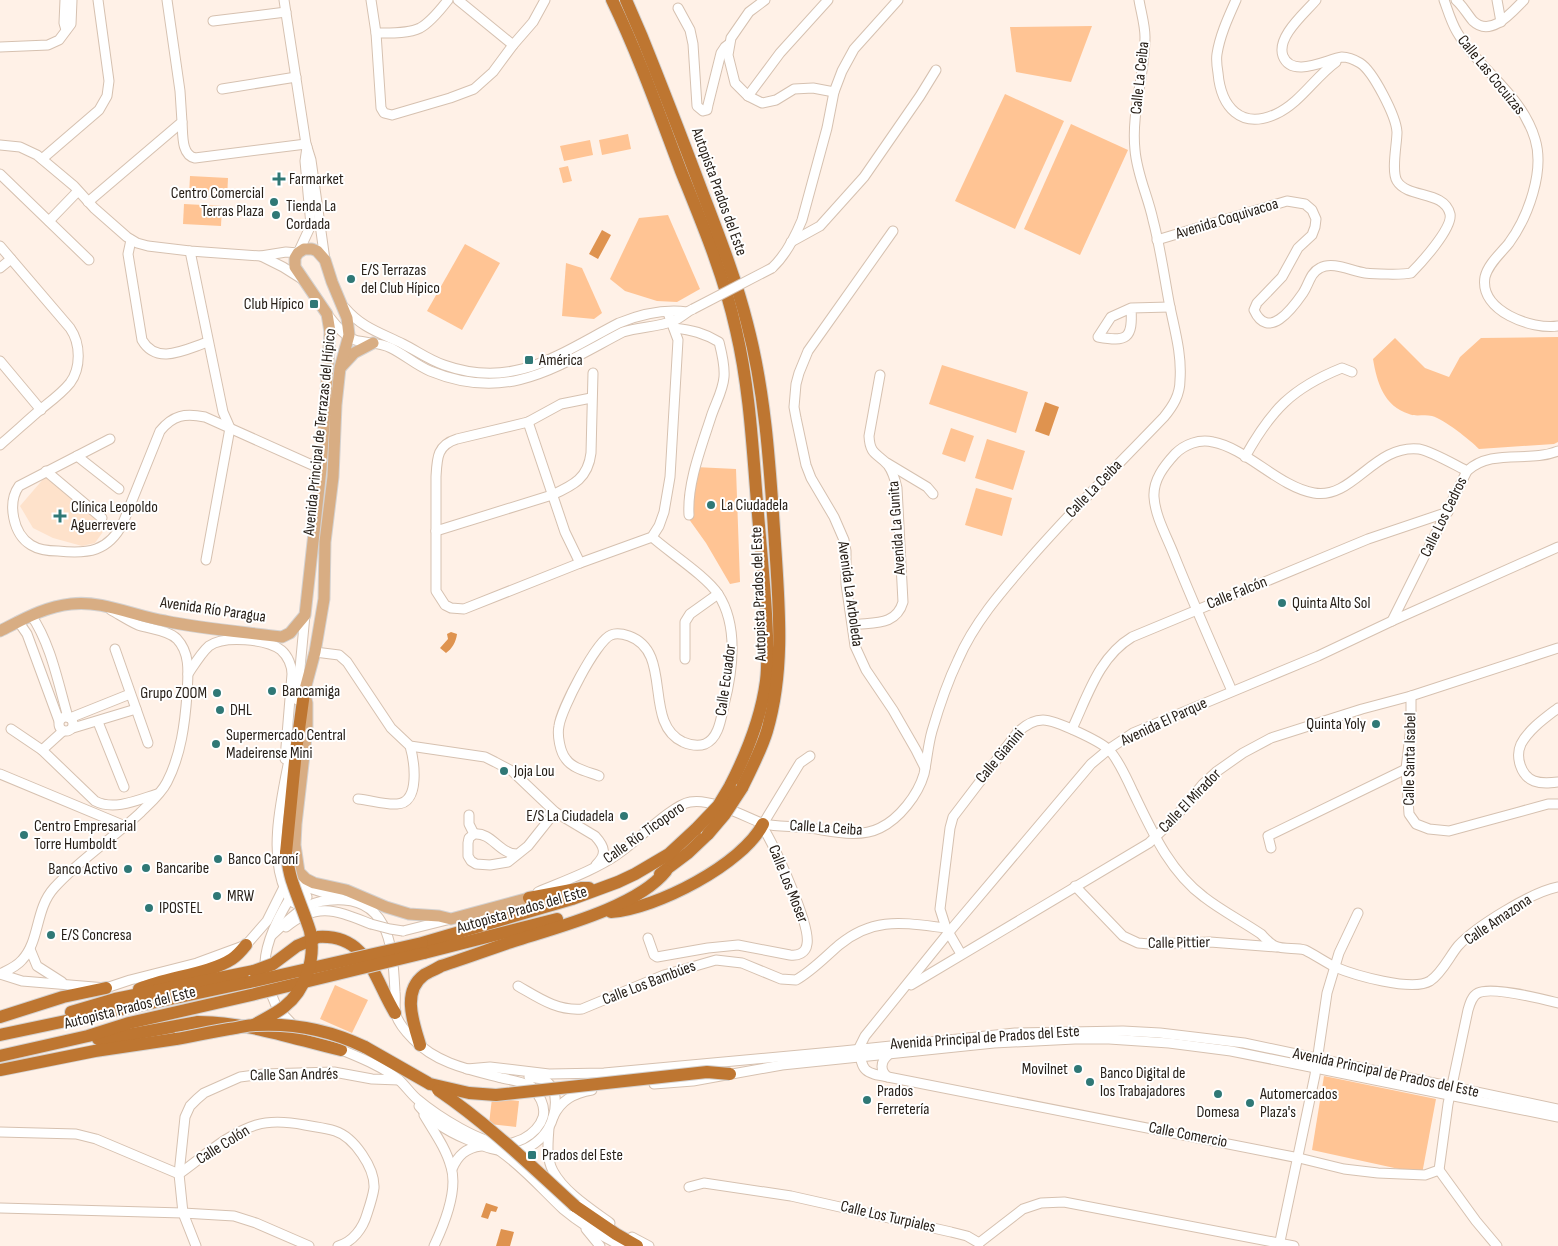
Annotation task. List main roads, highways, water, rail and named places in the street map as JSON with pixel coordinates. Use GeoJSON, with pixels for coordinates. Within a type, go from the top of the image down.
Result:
{"type":"FeatureCollection","features":[{"type":"Feature","properties":{"kind":"highway","name":"Autopista Prados del Este"},"geometry":{"type":"LineString","coordinates":[[0,1056],[88,1036],[129,1023],[424,953],[589,911],[666,871],[708,834],[725,814],[736,787],[755,726],[766,682],[768,664],[766,610],[751,421],[745,373],[725,287],[712,249],[651,90],[612,0]]}},
{"type":"Feature","properties":{"kind":"highway","name":"Autopista Prados del Este"},"geometry":{"type":"LineString","coordinates":[[0,1035],[252,976],[422,943],[572,899],[599,889],[635,874],[669,854],[708,818],[736,787],[762,746],[770,718],[778,674],[780,637],[772,507],[758,372],[748,324],[729,263],[626,0]]}},
{"type":"Feature","properties":{"kind":"highway"},"geometry":{"type":"LineString","coordinates":[[254,1024],[284,1008],[291,1002],[301,987],[310,966],[312,948],[310,931],[292,881],[296,751],[304,693]]}},
{"type":"Feature","properties":{"kind":"highway"},"geometry":{"type":"LineString","coordinates":[[589,911],[616,911],[645,905],[680,890],[703,878],[752,841],[762,825]]}},
{"type":"Feature","properties":{"kind":"highway"},"geometry":{"type":"LineString","coordinates":[[420,1045],[411,1003],[414,988],[423,976],[441,966],[602,912],[641,892],[658,880],[666,871]]}},
{"type":"Feature","properties":{"kind":"highway"},"geometry":{"type":"LineString","coordinates":[[529,898],[582,888],[599,889]]}},
{"type":"Feature","properties":{"kind":"highway"},"geometry":{"type":"LineString","coordinates":[[61,1022],[69,1012],[115,999],[252,976],[273,964],[297,946],[318,937],[336,938],[358,948],[369,963],[395,1013]]}},
{"type":"Feature","properties":{"kind":"highway"},"geometry":{"type":"LineString","coordinates":[[115,999],[156,982],[221,964],[232,959],[246,945]]}},
{"type":"Feature","properties":{"kind":"highway"},"geometry":{"type":"LineString","coordinates":[[0,1017],[63,997],[108,987]]}},
{"type":"Feature","properties":{"kind":"highway"},"geometry":{"type":"LineString","coordinates":[[88,1036],[101,1040],[198,1022],[213,1022],[260,1030],[341,1050]]}},
{"type":"Feature","properties":{"kind":"highway"},"geometry":{"type":"LineString","coordinates":[[0,1070],[95,1051],[176,1039],[254,1024],[302,1027],[337,1035],[365,1047],[430,1084],[513,1148],[575,1206],[637,1246]]}},
{"type":"Feature","properties":{"kind":"highway"},"geometry":{"type":"LineString","coordinates":[[430,1084],[468,1093],[496,1095],[707,1072],[730,1074]]}},
{"type":"Feature","properties":{"kind":"main road","name":"Avenida Principal de Terrazas del Hípico"},"geometry":{"type":"LineString","coordinates":[[304,693],[315,652],[324,599],[325,542],[333,477],[336,405],[340,368],[349,336],[347,318],[325,260],[312,249],[304,249],[298,253],[295,267],[327,314],[330,332],[330,352],[321,469],[305,615]]}},
{"type":"Feature","properties":{"kind":"main road"},"geometry":{"type":"LineString","coordinates":[[340,368],[354,353],[373,343]]}},
{"type":"Feature","properties":{"kind":"main road","name":"Avenida Río Paragua"},"geometry":{"type":"LineString","coordinates":[[0,631],[31,615],[50,608],[72,604],[87,604],[164,621],[282,637],[290,634],[305,615]]}},
{"type":"Feature","properties":{"kind":"main road"},"geometry":{"type":"LineString","coordinates":[[292,855],[300,872],[314,884],[346,890],[386,907],[410,914],[439,916],[451,919],[529,898]]}},
{"type":"Feature","properties":{"kind":"place","name":"Farmarket"},"geometry":{"type":"Point","coordinates":[279,179]}},
{"type":"Feature","properties":{"kind":"place","name":"Centro Comercial Terras Plaza"},"geometry":{"type":"Point","coordinates":[274,202]}},
{"type":"Feature","properties":{"kind":"place","name":"Tienda La Cordada"},"geometry":{"type":"Point","coordinates":[276,215]}},
{"type":"Feature","properties":{"kind":"place","name":"E/S Terrazas del Club Hípico"},"geometry":{"type":"Point","coordinates":[351,279]}},
{"type":"Feature","properties":{"kind":"place","name":"Club Hípico"},"geometry":{"type":"Point","coordinates":[314,304]}},
{"type":"Feature","properties":{"kind":"place","name":"América"},"geometry":{"type":"Point","coordinates":[529,360]}},
{"type":"Feature","properties":{"kind":"place","name":"La Ciudadela"},"geometry":{"type":"Point","coordinates":[711,505]}},
{"type":"Feature","properties":{"kind":"place","name":"Clínica Leopoldo Aguerrevere"},"geometry":{"type":"Point","coordinates":[60,516]}},
{"type":"Feature","properties":{"kind":"place","name":"Quinta Alto Sol"},"geometry":{"type":"Point","coordinates":[1282,603]}},
{"type":"Feature","properties":{"kind":"place","name":"Bancamiga"},"geometry":{"type":"Point","coordinates":[272,691]}},
{"type":"Feature","properties":{"kind":"place","name":"Grupo ZOOM"},"geometry":{"type":"Point","coordinates":[217,693]}},
{"type":"Feature","properties":{"kind":"place","name":"DHL"},"geometry":{"type":"Point","coordinates":[220,710]}},
{"type":"Feature","properties":{"kind":"place","name":"Quinta Yoly"},"geometry":{"type":"Point","coordinates":[1376,724]}},
{"type":"Feature","properties":{"kind":"place","name":"Supermercado Central Madeirense Mini"},"geometry":{"type":"Point","coordinates":[216,744]}},
{"type":"Feature","properties":{"kind":"place","name":"Joja Lou"},"geometry":{"type":"Point","coordinates":[504,771]}},
{"type":"Feature","properties":{"kind":"place","name":"E/S La Ciudadela"},"geometry":{"type":"Point","coordinates":[624,816]}},
{"type":"Feature","properties":{"kind":"place","name":"Centro Empresarial Torre Humboldt"},"geometry":{"type":"Point","coordinates":[24,835]}},
{"type":"Feature","properties":{"kind":"place","name":"Banco Caroní"},"geometry":{"type":"Point","coordinates":[218,859]}},
{"type":"Feature","properties":{"kind":"place","name":"Bancaribe"},"geometry":{"type":"Point","coordinates":[146,868]}},
{"type":"Feature","properties":{"kind":"place","name":"Banco Activo"},"geometry":{"type":"Point","coordinates":[128,869]}},
{"type":"Feature","properties":{"kind":"place","name":"MRW"},"geometry":{"type":"Point","coordinates":[217,896]}},
{"type":"Feature","properties":{"kind":"place","name":"IPOSTEL"},"geometry":{"type":"Point","coordinates":[149,908]}},
{"type":"Feature","properties":{"kind":"place","name":"E/S Concresa"},"geometry":{"type":"Point","coordinates":[51,935]}},
{"type":"Feature","properties":{"kind":"place","name":"Movilnet"},"geometry":{"type":"Point","coordinates":[1078,1069]}},
{"type":"Feature","properties":{"kind":"place","name":"Banco Digital de los Trabajadores"},"geometry":{"type":"Point","coordinates":[1090,1082]}},
{"type":"Feature","properties":{"kind":"place","name":"Domesa"},"geometry":{"type":"Point","coordinates":[1218,1094]}},
{"type":"Feature","properties":{"kind":"place","name":"Prados Ferretería"},"geometry":{"type":"Point","coordinates":[867,1100]}},
{"type":"Feature","properties":{"kind":"place","name":"Automercados Plaza's"},"geometry":{"type":"Point","coordinates":[1250,1103]}},
{"type":"Feature","properties":{"kind":"place","name":"Prados del Este"},"geometry":{"type":"Point","coordinates":[532,1155]}}]}
